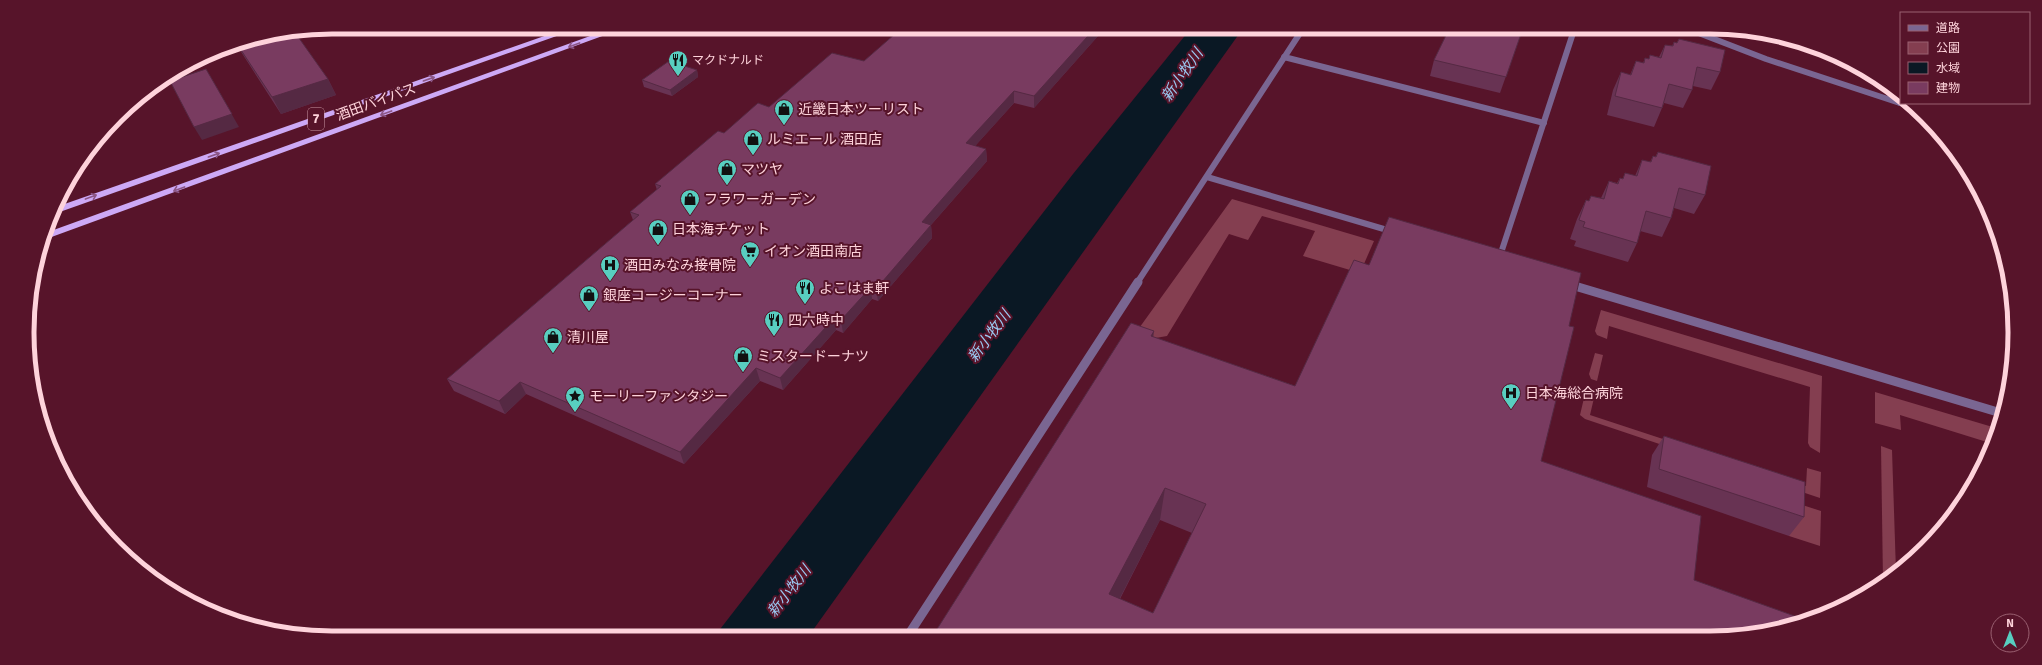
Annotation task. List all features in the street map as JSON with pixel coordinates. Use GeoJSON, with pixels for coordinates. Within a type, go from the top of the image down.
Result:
{"type":"FeatureCollection","features":[{"type":"Feature","properties":{"kind":"highway","name":"酒田バイパス"},"geometry":{"type":"LineString","coordinates":[[61,208],[558,34]]}},
{"type":"Feature","properties":{"kind":"highway","name":"酒田バイパス"},"geometry":{"type":"LineString","coordinates":[[51,235],[605,34]]}},
{"type":"Feature","properties":{"kind":"street"},"geometry":{"type":"LineString","coordinates":[[911,631],[1299,34]]}},
{"type":"Feature","properties":{"kind":"street"},"geometry":{"type":"LineString","coordinates":[[1498,263],[1573,34]]}},
{"type":"Feature","properties":{"kind":"street"},"geometry":{"type":"LineString","coordinates":[[1701,34],[1766,59],[1894,98]]}},
{"type":"Feature","properties":{"kind":"street"},"geometry":{"type":"LineString","coordinates":[[1284,57],[1544,123]]}},
{"type":"Feature","properties":{"kind":"street"},"geometry":{"type":"LineString","coordinates":[[1206,177],[1401,234]]}},
{"type":"Feature","properties":{"kind":"street"},"geometry":{"type":"LineString","coordinates":[[1557,281],[1997,412]]}},
{"type":"Feature","properties":{"kind":"green space"},"geometry":{"type":"Polygon","coordinates":[[[1232,199],[1374,241],[1360,273],[1303,256],[1315,231],[1262,216],[1248,240],[1229,234],[1167,336],[1150,339],[1137,331],[1232,199]]]}},
{"type":"Feature","properties":{"kind":"green space"},"geometry":{"type":"Polygon","coordinates":[[[1601,310],[1822,376],[1820,453],[1810,447],[1808,443],[1810,387],[1609,326],[1607,339],[1597,335],[1595,331],[1601,310]]]}},
{"type":"Feature","properties":{"kind":"green space"},"geometry":{"type":"Polygon","coordinates":[[[1595,353],[1603,355],[1597,381],[1591,379],[1589,374],[1595,353]]]}},
{"type":"Feature","properties":{"kind":"green space"},"geometry":{"type":"Polygon","coordinates":[[[1875,392],[1992,427],[1987,442],[1900,415],[1901,430],[1875,423],[1875,392]]]}},
{"type":"Feature","properties":{"kind":"green space"},"geometry":{"type":"Polygon","coordinates":[[[1584,398],[1594,398],[1590,415],[1806,486],[1807,468],[1821,472],[1820,498],[1585,419],[1580,415],[1584,398]]]}},
{"type":"Feature","properties":{"kind":"green space"},"geometry":{"type":"Polygon","coordinates":[[[1881,446],[1892,450],[1896,565],[1883,575],[1881,446]]]}},
{"type":"Feature","properties":{"kind":"green space"},"geometry":{"type":"Polygon","coordinates":[[[1790,501],[1821,511],[1820,546],[1789,536],[1790,501]]]}},
{"type":"Feature","properties":{"kind":"water","name":"新小牧川"},"geometry":{"type":"Polygon","coordinates":[[[1186,34],[1239,34],[812,631],[719,631],[1073,174],[1186,34]]]}},
{"type":"Feature","properties":{"kind":"building","name":"イオン酒田南店"},"geometry":{"type":"Polygon","coordinates":[[[895,34],[1090,34],[1034,96],[1014,91],[966,143],[986,149],[922,222],[931,225],[876,289],[871,287],[841,320],[834,318],[780,378],[756,368],[680,452],[520,382],[499,401],[447,379],[639,215],[630,212],[661,186],[655,184],[718,131],[724,133],[758,103],[769,107],[832,53],[864,61],[895,34]]]}},
{"type":"Feature","properties":{"kind":"building"},"geometry":{"type":"Polygon","coordinates":[[[1447,34],[1521,34],[1506,77],[1434,60],[1447,34]]]}},
{"type":"Feature","properties":{"kind":"building"},"geometry":{"type":"Polygon","coordinates":[[[298,37],[328,79],[272,97],[240,49],[255,44],[298,37]]]}},
{"type":"Feature","properties":{"kind":"building"},"geometry":{"type":"Polygon","coordinates":[[[1679,39],[1725,50],[1720,72],[1697,67],[1692,90],[1669,84],[1662,108],[1615,96],[1621,72],[1631,75],[1636,61],[1644,63],[1645,58],[1649,59],[1650,55],[1661,58],[1665,45],[1673,46],[1674,42],[1677,43],[1679,39]]]}},
{"type":"Feature","properties":{"kind":"building"},"geometry":{"type":"Polygon","coordinates":[[[669,61],[697,70],[670,90],[642,80],[669,61]]]}},
{"type":"Feature","properties":{"kind":"building"},"geometry":{"type":"Polygon","coordinates":[[[206,69],[232,114],[194,127],[170,82],[206,69]]]}},
{"type":"Feature","properties":{"kind":"building"},"geometry":{"type":"Polygon","coordinates":[[[1658,152],[1711,166],[1705,195],[1679,188],[1671,218],[1646,211],[1637,243],[1583,227],[1585,222],[1579,220],[1586,200],[1589,201],[1591,196],[1604,199],[1609,181],[1618,184],[1620,178],[1623,179],[1625,173],[1637,176],[1642,160],[1651,162],[1653,156],[1656,157],[1658,152]]]}},
{"type":"Feature","properties":{"kind":"building","name":"日本海総合病院"},"geometry":{"type":"Polygon","coordinates":[[[1389,217],[1581,273],[1569,326],[1574,327],[1541,461],[1701,516],[1694,580],[1798,617],[1768,625],[1710,631],[936,631],[1131,323],[1154,331],[1151,336],[1295,386],[1354,260],[1369,265],[1389,217]],[[1165,488],[1109,594],[1153,613],[1206,504],[1165,488]]]}},
{"type":"Feature","properties":{"kind":"building"},"geometry":{"type":"Polygon","coordinates":[[[1664,436],[1805,482],[1804,517],[1659,469],[1664,436]]]}},
{"type":"Feature","properties":{"kind":"place","name":"マクドナルド"},"geometry":{"type":"Point","coordinates":[678,77]}},
{"type":"Feature","properties":{"kind":"place","name":"近畿日本ツーリスト"},"geometry":{"type":"Point","coordinates":[784,126]}},
{"type":"Feature","properties":{"kind":"place","name":"ルミエール 酒田店"},"geometry":{"type":"Point","coordinates":[753,156]}},
{"type":"Feature","properties":{"kind":"place","name":"マツヤ"},"geometry":{"type":"Point","coordinates":[727,186]}},
{"type":"Feature","properties":{"kind":"place","name":"フラワーガーデン"},"geometry":{"type":"Point","coordinates":[690,216]}},
{"type":"Feature","properties":{"kind":"place","name":"日本海チケット"},"geometry":{"type":"Point","coordinates":[658,246]}},
{"type":"Feature","properties":{"kind":"place","name":"イオン酒田南店"},"geometry":{"type":"Point","coordinates":[750,268]}},
{"type":"Feature","properties":{"kind":"place","name":"酒田みなみ接骨院"},"geometry":{"type":"Point","coordinates":[610,282]}},
{"type":"Feature","properties":{"kind":"place","name":"よこはま軒"},"geometry":{"type":"Point","coordinates":[805,305]}},
{"type":"Feature","properties":{"kind":"place","name":"銀座コージーコーナー"},"geometry":{"type":"Point","coordinates":[589,312]}},
{"type":"Feature","properties":{"kind":"place","name":"四六時中"},"geometry":{"type":"Point","coordinates":[774,337]}},
{"type":"Feature","properties":{"kind":"place","name":"清川屋"},"geometry":{"type":"Point","coordinates":[553,354]}},
{"type":"Feature","properties":{"kind":"place","name":"ミスタードーナツ"},"geometry":{"type":"Point","coordinates":[743,373]}},
{"type":"Feature","properties":{"kind":"place","name":"日本海総合病院"},"geometry":{"type":"Point","coordinates":[1511,410]}},
{"type":"Feature","properties":{"kind":"place","name":"モーリーファンタジー"},"geometry":{"type":"Point","coordinates":[575,413]}}]}
